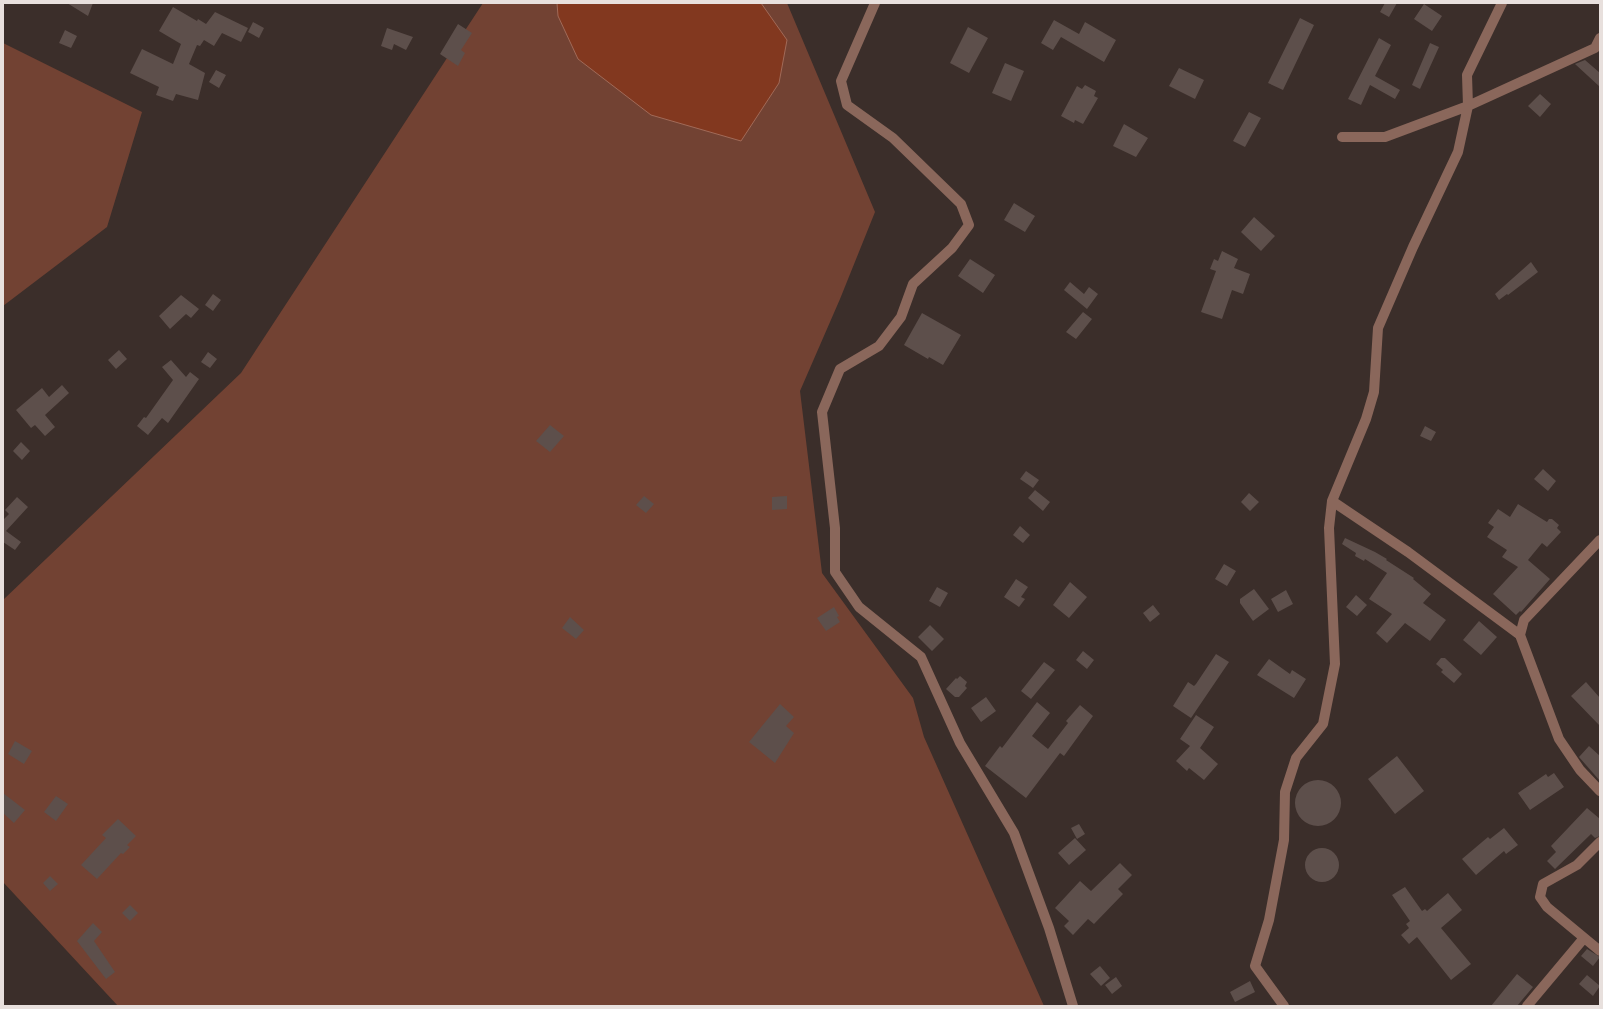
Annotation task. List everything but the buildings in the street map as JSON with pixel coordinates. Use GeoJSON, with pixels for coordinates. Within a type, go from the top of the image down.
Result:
{"type":"FeatureCollection","features":[{"type":"Feature","properties":{"kind":"street"},"geometry":{"type":"LineString","coordinates":[[875,3],[841,81],[846,106],[893,138],[961,204],[969,225],[952,248],[913,284],[901,317],[880,346],[840,369],[822,412],[836,528],[835,572],[859,607],[921,657],[960,743],[1014,833],[1049,928],[1073,1006]]}},
{"type":"Feature","properties":{"kind":"street"},"geometry":{"type":"LineString","coordinates":[[1284,1006],[1255,966],[1268,920],[1284,840],[1285,792],[1296,758],[1323,724],[1335,664],[1330,528],[1332,502],[1366,419],[1374,392],[1378,328],[1458,152],[1468,106],[1467,75],[1502,3]]}},
{"type":"Feature","properties":{"kind":"street"},"geometry":{"type":"LineString","coordinates":[[1342,137],[1385,136],[1468,106],[1595,48],[1600,38]]}},
{"type":"Feature","properties":{"kind":"street"},"geometry":{"type":"LineString","coordinates":[[1332,502],[1408,552],[1520,635],[1559,739],[1580,770],[1600,790]]}},
{"type":"Feature","properties":{"kind":"street"},"geometry":{"type":"LineString","coordinates":[[1520,635],[1524,620],[1600,540]]}},
{"type":"Feature","properties":{"kind":"street"},"geometry":{"type":"LineString","coordinates":[[1600,842],[1577,865],[1544,884],[1540,897],[1547,907],[1600,951]]}},
{"type":"Feature","properties":{"kind":"street"},"geometry":{"type":"LineString","coordinates":[[1527,1006],[1584,938]]}},
{"type":"Feature","properties":{"kind":"shaded area"},"geometry":{"type":"Polygon","coordinates":[[[483,3],[787,3],[875,212],[840,299],[800,391],[822,573],[913,698],[924,737],[1044,1006],[118,1006],[3,882],[3,600],[241,373],[483,3]]]}},
{"type":"Feature","properties":{"kind":"shaded area"},"geometry":{"type":"Polygon","coordinates":[[[557,3],[761,3],[787,40],[779,83],[741,141],[651,115],[578,59],[558,16],[557,3]]]}},
{"type":"Feature","properties":{"kind":"shaded area"},"geometry":{"type":"Polygon","coordinates":[[[3,43],[142,112],[107,227],[3,306],[3,43]]]}}]}
